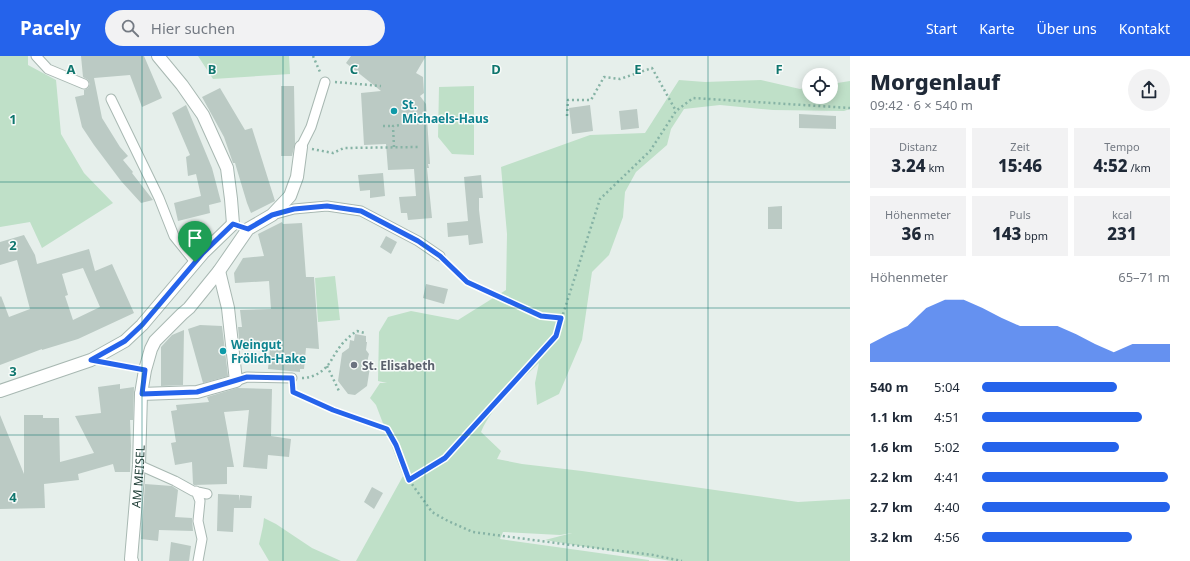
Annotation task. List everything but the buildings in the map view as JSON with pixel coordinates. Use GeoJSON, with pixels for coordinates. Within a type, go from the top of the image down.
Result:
{"type":"FeatureCollection","features":[{"type":"Feature","properties":{"kind":"street"},"geometry":{"type":"LineString","coordinates":[[0,390],[91,360],[125,341],[142,325],[203,253],[233,224],[232,198],[227,168],[203,115],[182,85],[158,56]]}},
{"type":"Feature","properties":{"kind":"street"},"geometry":{"type":"LineString","coordinates":[[233,224],[248,229],[272,215],[290,196],[297,177],[301,147]]}},
{"type":"Feature","properties":{"kind":"street","name":"AM MEISEL"},"geometry":{"type":"LineString","coordinates":[[131,560],[139,465],[142,394],[145,370],[151,349],[155,341],[189,308],[219,271],[248,229]]}},
{"type":"Feature","properties":{"kind":"street"},"geometry":{"type":"LineString","coordinates":[[142,394],[197,392],[236,380],[228,308],[219,271]]}},
{"type":"Feature","properties":{"kind":"lane"},"geometry":{"type":"LineString","coordinates":[[36,56],[48,69],[84,84]]}},
{"type":"Feature","properties":{"kind":"lane"},"geometry":{"type":"LineString","coordinates":[[301,147],[311,127],[325,82]]}},
{"type":"Feature","properties":{"kind":"lane"},"geometry":{"type":"LineString","coordinates":[[111,99],[159,198],[174,236],[195,262]]}},
{"type":"Feature","properties":{"kind":"lane"},"geometry":{"type":"LineString","coordinates":[[272,215],[294,209],[327,206],[361,211],[406,235],[440,256]]}},
{"type":"Feature","properties":{"kind":"lane"},"geometry":{"type":"LineString","coordinates":[[236,380],[247,377],[292,378]]}},
{"type":"Feature","properties":{"kind":"lane"},"geometry":{"type":"LineString","coordinates":[[139,465],[196,492],[207,494]]}},
{"type":"Feature","properties":{"kind":"lane"},"geometry":{"type":"LineString","coordinates":[[196,492],[200,501],[198,522],[202,539],[198,561]]}},
{"type":"Feature","properties":{"kind":"path"},"geometry":{"type":"LineString","coordinates":[[313,56],[325,82]]}},
{"type":"Feature","properties":{"kind":"path"},"geometry":{"type":"LineString","coordinates":[[567,116],[568,100],[591,100],[604,77],[620,79],[652,68],[676,111]]}},
{"type":"Feature","properties":{"kind":"path"},"geometry":{"type":"LineString","coordinates":[[348,83],[381,86]]}},
{"type":"Feature","properties":{"kind":"path"},"geometry":{"type":"LineString","coordinates":[[409,480],[445,458],[556,336],[600,199],[650,151],[676,111],[693,98],[850,108]]}},
{"type":"Feature","properties":{"kind":"path"},"geometry":{"type":"LineString","coordinates":[[383,126],[402,125]]}},
{"type":"Feature","properties":{"kind":"path"},"geometry":{"type":"LineString","coordinates":[[393,126],[394,147]]}},
{"type":"Feature","properties":{"kind":"path"},"geometry":{"type":"LineString","coordinates":[[301,147],[333,153],[344,148],[420,146]]}},
{"type":"Feature","properties":{"kind":"path"},"geometry":{"type":"LineString","coordinates":[[440,256],[467,282],[541,316],[561,318]]}},
{"type":"Feature","properties":{"kind":"path"},"geometry":{"type":"LineString","coordinates":[[311,377],[322,372],[332,360],[336,351],[350,335],[357,331],[365,333]]}},
{"type":"Feature","properties":{"kind":"path"},"geometry":{"type":"LineString","coordinates":[[91,360],[145,370]]}},
{"type":"Feature","properties":{"kind":"path"},"geometry":{"type":"LineString","coordinates":[[327,366],[339,390]]}},
{"type":"Feature","properties":{"kind":"path"},"geometry":{"type":"LineString","coordinates":[[292,378],[293,392],[333,410],[387,429],[396,445],[409,480],[432,512],[448,521],[472,532],[653,555],[682,561]]}},
{"type":"Feature","properties":{"kind":"green space"},"geometry":{"type":"Polygon","coordinates":[[[0,56],[28,56],[28,65],[56,80],[61,134],[84,173],[113,203],[42,248],[30,222],[0,227],[0,56]]]}},
{"type":"Feature","properties":{"kind":"green space"},"geometry":{"type":"Polygon","coordinates":[[[198,56],[289,56],[290,74],[213,79],[198,56]]]}},
{"type":"Feature","properties":{"kind":"green space"},"geometry":{"type":"Polygon","coordinates":[[[679,80],[705,82],[761,80],[802,89],[802,104],[838,104],[838,83],[850,81],[850,109],[844,111],[773,110],[720,105],[684,109],[671,129],[667,145],[636,172],[625,192],[623,217],[609,255],[592,272],[582,340],[559,394],[537,405],[535,383],[539,363],[499,404],[481,432],[501,451],[497,459],[522,464],[582,471],[798,502],[850,499],[850,561],[671,561],[545,540],[572,533],[560,535],[503,532],[500,539],[649,561],[356,561],[403,476],[376,405],[370,398],[380,383],[387,383],[378,381],[379,332],[388,317],[411,311],[458,320],[506,290],[507,234],[501,167],[590,135],[645,133],[679,80]]]}},
{"type":"Feature","properties":{"kind":"green space"},"geometry":{"type":"Polygon","coordinates":[[[474,86],[474,155],[452,154],[438,137],[439,87],[474,86]]]}},
{"type":"Feature","properties":{"kind":"green space"},"geometry":{"type":"Polygon","coordinates":[[[335,276],[340,320],[318,322],[315,278],[335,276]]]}},
{"type":"Feature","properties":{"kind":"green space"},"geometry":{"type":"Polygon","coordinates":[[[264,518],[276,524],[312,548],[341,561],[269,561],[259,544],[264,518]]]}},
{"type":"Feature","properties":{"kind":"place","name":"St. Michaels-Haus"},"geometry":{"type":"Point","coordinates":[394,111]}},
{"type":"Feature","properties":{"kind":"place","name":"Weingut Frölich-Hake"},"geometry":{"type":"Point","coordinates":[223,351]}},
{"type":"Feature","properties":{"kind":"place","name":"St. Elisabeth"},"geometry":{"type":"Point","coordinates":[354,365]}},
{"type":"Feature","properties":{"kind":"route"},"geometry":{"type":"LineString","coordinates":[[327,206],[361,211],[418,241],[440,256],[467,282],[541,316],[561,318],[556,336],[445,458],[409,480],[396,445],[387,429],[333,410],[293,392],[292,378],[247,377],[197,392],[142,394],[145,370],[91,360],[125,341],[142,325],[195,262],[233,224],[248,229],[272,215],[294,209],[327,206]]}}]}
